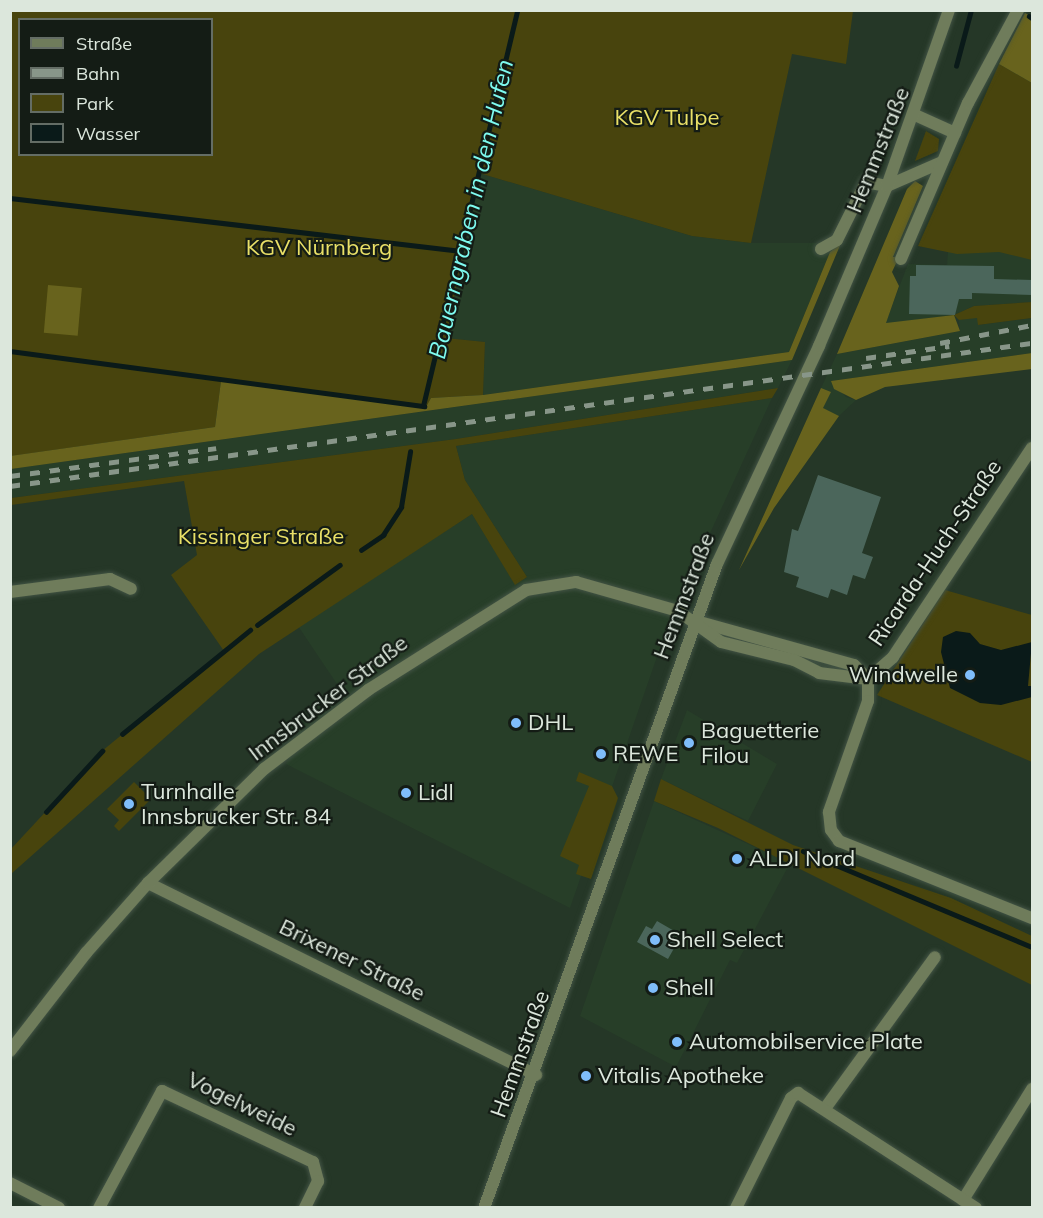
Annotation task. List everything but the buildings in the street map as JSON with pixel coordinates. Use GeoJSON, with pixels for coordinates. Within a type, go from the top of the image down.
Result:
{"type":"FeatureCollection","features":[{"type":"Feature","properties":{"kind":"street","name":"Hemmstraße"},"geometry":{"type":"LineString","coordinates":[[484,1208],[536,1075],[695,621],[887,186],[915,115],[949,10]]}},
{"type":"Feature","properties":{"kind":"street"},"geometry":{"type":"LineString","coordinates":[[901,259],[942,162],[1018,10]]}},
{"type":"Feature","properties":{"kind":"street"},"geometry":{"type":"LineString","coordinates":[[915,115],[956,133]]}},
{"type":"Feature","properties":{"kind":"street"},"geometry":{"type":"LineString","coordinates":[[821,249],[837,240],[866,182],[887,186],[942,162]]}},
{"type":"Feature","properties":{"kind":"street","name":"Ricarda-Huch-Straße"},"geometry":{"type":"LineString","coordinates":[[868,679],[893,657],[1032,447]]}},
{"type":"Feature","properties":{"kind":"street"},"geometry":{"type":"LineString","coordinates":[[10,592],[110,579],[131,589]]}},
{"type":"Feature","properties":{"kind":"street","name":"Innsbrucker Straße"},"geometry":{"type":"LineString","coordinates":[[10,1050],[86,953],[148,883],[264,769],[347,705],[526,590],[576,582],[670,608],[695,621]]}},
{"type":"Feature","properties":{"kind":"street"},"geometry":{"type":"LineString","coordinates":[[695,621],[721,642],[794,660],[819,673],[868,679]]}},
{"type":"Feature","properties":{"kind":"street"},"geometry":{"type":"LineString","coordinates":[[695,621],[855,665],[868,679],[868,701],[829,812],[831,830],[839,841],[1032,918]]}},
{"type":"Feature","properties":{"kind":"street","name":"Brixener Straße"},"geometry":{"type":"LineString","coordinates":[[148,883],[536,1075]]}},
{"type":"Feature","properties":{"kind":"street"},"geometry":{"type":"LineString","coordinates":[[826,1107],[935,957]]}},
{"type":"Feature","properties":{"kind":"street"},"geometry":{"type":"LineString","coordinates":[[963,1200],[1032,1089]]}},
{"type":"Feature","properties":{"kind":"street","name":"Vogelweide"},"geometry":{"type":"LineString","coordinates":[[99,1208],[162,1091],[313,1162],[318,1180],[305,1208]]}},
{"type":"Feature","properties":{"kind":"street"},"geometry":{"type":"LineString","coordinates":[[736,1208],[777,1126],[798,1093],[826,1107],[976,1208]]}},
{"type":"Feature","properties":{"kind":"street"},"geometry":{"type":"LineString","coordinates":[[10,1182],[59,1208]]}},
{"type":"Feature","properties":{"kind":"shaded area"},"geometry":{"type":"Polygon","coordinates":[[[1025,13],[1032,17],[1032,83],[999,64],[1025,13]]]}},
{"type":"Feature","properties":{"kind":"shaded area"},"geometry":{"type":"Polygon","coordinates":[[[479,173],[692,236],[751,243],[841,243],[830,252],[789,352],[483,395],[485,342],[446,338],[479,173]]]}},
{"type":"Feature","properties":{"kind":"shaded area"},"geometry":{"type":"Polygon","coordinates":[[[915,181],[923,186],[893,257],[899,257],[892,272],[899,286],[886,323],[954,315],[960,331],[837,354],[907,189],[915,181]]]}},
{"type":"Feature","properties":{"kind":"shaded area"},"geometry":{"type":"Polygon","coordinates":[[[841,243],[792,360],[11,469],[10,456],[215,427],[221,381],[426,407],[431,398],[483,395],[789,352],[830,252],[841,243]]]}},
{"type":"Feature","properties":{"kind":"shaded area"},"geometry":{"type":"Polygon","coordinates":[[[1032,250],[1032,302],[974,306],[954,315],[885,324],[908,264],[947,265],[948,252],[1032,250]]]}},
{"type":"Feature","properties":{"kind":"shaded area"},"geometry":{"type":"Polygon","coordinates":[[[48,285],[82,288],[78,336],[44,333],[48,285]]]}},
{"type":"Feature","properties":{"kind":"shaded area"},"geometry":{"type":"Polygon","coordinates":[[[977,317],[979,325],[1032,318],[1032,353],[831,381],[846,397],[856,400],[839,416],[822,408],[821,388],[837,354],[960,331],[959,320],[977,317]]]}},
{"type":"Feature","properties":{"kind":"shaded area"},"geometry":{"type":"Polygon","coordinates":[[[1032,353],[1032,369],[885,387],[856,400],[834,389],[831,381],[1032,353]]]}},
{"type":"Feature","properties":{"kind":"shaded area"},"geometry":{"type":"Polygon","coordinates":[[[792,360],[778,388],[456,439],[11,498],[10,469],[792,360]]]}},
{"type":"Feature","properties":{"kind":"shaded area"},"geometry":{"type":"Polygon","coordinates":[[[821,388],[831,392],[823,408],[839,416],[774,508],[739,570],[821,388]]]}},
{"type":"Feature","properties":{"kind":"shaded area"},"geometry":{"type":"Polygon","coordinates":[[[772,398],[668,625],[570,908],[286,764],[302,726],[343,693],[298,626],[472,514],[515,584],[527,577],[465,480],[456,446],[772,398]]]}},
{"type":"Feature","properties":{"kind":"shaded area"},"geometry":{"type":"Polygon","coordinates":[[[687,710],[777,764],[748,821],[661,779],[687,710]]]}},
{"type":"Feature","properties":{"kind":"shaded area"},"geometry":{"type":"Polygon","coordinates":[[[654,801],[790,863],[737,963],[730,960],[676,1067],[580,1016],[654,801]]]}},
{"type":"Feature","properties":{"kind":"green space","name":"KGV Nürnberg"},"geometry":{"type":"Polygon","coordinates":[[[10,11],[853,11],[846,64],[792,54],[751,243],[692,236],[479,173],[446,338],[485,342],[483,395],[431,398],[426,407],[221,381],[215,427],[11,456],[10,11]]]}},
{"type":"Feature","properties":{"kind":"green space"},"geometry":{"type":"Polygon","coordinates":[[[999,64],[1032,83],[1032,260],[999,252],[957,254],[918,246],[999,64]]]}},
{"type":"Feature","properties":{"kind":"green space"},"geometry":{"type":"Polygon","coordinates":[[[926,131],[939,139],[938,151],[915,161],[926,131]]]}},
{"type":"Feature","properties":{"kind":"green space"},"geometry":{"type":"Polygon","coordinates":[[[1032,302],[1032,318],[978,325],[977,318],[959,320],[954,315],[974,306],[1032,302]]]}},
{"type":"Feature","properties":{"kind":"green space","name":"Kissinger Straße"},"geometry":{"type":"Polygon","coordinates":[[[778,388],[772,398],[456,446],[465,480],[527,577],[515,585],[472,514],[259,654],[11,874],[11,849],[102,751],[224,651],[171,575],[197,555],[184,481],[11,505],[11,498],[456,439],[778,388]]]}},
{"type":"Feature","properties":{"kind":"green space"},"geometry":{"type":"Polygon","coordinates":[[[945,590],[1032,615],[1032,762],[877,695],[945,590]]]}},
{"type":"Feature","properties":{"kind":"green space"},"geometry":{"type":"Polygon","coordinates":[[[579,772],[612,786],[618,798],[591,879],[576,874],[579,865],[560,856],[589,786],[576,781],[579,772]]]}},
{"type":"Feature","properties":{"kind":"green space"},"geometry":{"type":"Polygon","coordinates":[[[661,779],[793,845],[951,898],[1032,936],[1032,985],[718,828],[654,801],[661,779]]]}},
{"type":"Feature","properties":{"kind":"green space","name":"Turnhalle Innsbrucker Str. 84"},"geometry":{"type":"Polygon","coordinates":[[[134,782],[151,799],[119,831],[114,826],[119,820],[107,809],[134,782]]]}},
{"type":"Feature","properties":{"kind":"water"},"geometry":{"type":"Polygon","coordinates":[[[956,631],[970,633],[980,644],[1001,650],[1032,642],[1028,686],[1032,686],[1032,697],[1001,705],[980,703],[950,688],[941,652],[943,637],[956,631]]]}},
{"type":"Feature","properties":{"kind":"waterway","name":"Bauerngraben in den Hufen"},"geometry":{"type":"LineString","coordinates":[[423,406],[517,10]]}},
{"type":"Feature","properties":{"kind":"waterway"},"geometry":{"type":"LineString","coordinates":[[956,66],[971,10]]}},
{"type":"Feature","properties":{"kind":"waterway"},"geometry":{"type":"LineString","coordinates":[[10,198],[461,251]]}},
{"type":"Feature","properties":{"kind":"waterway"},"geometry":{"type":"LineString","coordinates":[[10,351],[424,406]]}},
{"type":"Feature","properties":{"kind":"waterway","name":"Bauerngraben in den Hufen"},"geometry":{"type":"LineString","coordinates":[[361,550],[383,535],[401,507],[410,452]]}},
{"type":"Feature","properties":{"kind":"waterway","name":"Bauerngraben in den Hufen"},"geometry":{"type":"LineString","coordinates":[[257,625],[340,565]]}},
{"type":"Feature","properties":{"kind":"waterway","name":"Bauerngraben in den Hufen"},"geometry":{"type":"LineString","coordinates":[[122,734],[250,630]]}},
{"type":"Feature","properties":{"kind":"waterway","name":"Bauerngraben in den Hufen"},"geometry":{"type":"LineString","coordinates":[[46,812],[102,751]]}},
{"type":"Feature","properties":{"kind":"waterway"},"geometry":{"type":"LineString","coordinates":[[803,851],[826,861]]}},
{"type":"Feature","properties":{"kind":"waterway"},"geometry":{"type":"LineString","coordinates":[[836,865],[1032,947]]}},
{"type":"Feature","properties":{"kind":"railway"},"geometry":{"type":"LineString","coordinates":[[940,343],[1032,325]]}},
{"type":"Feature","properties":{"kind":"railway"},"geometry":{"type":"LineString","coordinates":[[10,486],[1032,343]]}},
{"type":"Feature","properties":{"kind":"railway"},"geometry":{"type":"LineString","coordinates":[[866,358],[949,346]]}},
{"type":"Feature","properties":{"kind":"railway"},"geometry":{"type":"LineString","coordinates":[[10,476],[216,448]]}},
{"type":"Feature","properties":{"kind":"place","name":"Windwelle"},"geometry":{"type":"Point","coordinates":[970,675]}},
{"type":"Feature","properties":{"kind":"place","name":"DHL"},"geometry":{"type":"Point","coordinates":[516,723]}},
{"type":"Feature","properties":{"kind":"place","name":"Baguetterie Filou"},"geometry":{"type":"Point","coordinates":[689,743]}},
{"type":"Feature","properties":{"kind":"place","name":"REWE"},"geometry":{"type":"Point","coordinates":[601,754]}},
{"type":"Feature","properties":{"kind":"place","name":"Lidl"},"geometry":{"type":"Point","coordinates":[406,793]}},
{"type":"Feature","properties":{"kind":"place","name":"Turnhalle Innsbrucker Str. 84"},"geometry":{"type":"Point","coordinates":[129,804]}},
{"type":"Feature","properties":{"kind":"place","name":"ALDI Nord"},"geometry":{"type":"Point","coordinates":[737,859]}},
{"type":"Feature","properties":{"kind":"place","name":"Shell Select"},"geometry":{"type":"Point","coordinates":[655,940]}},
{"type":"Feature","properties":{"kind":"place","name":"Shell"},"geometry":{"type":"Point","coordinates":[653,988]}},
{"type":"Feature","properties":{"kind":"place","name":"Automobilservice Plate"},"geometry":{"type":"Point","coordinates":[677,1042]}},
{"type":"Feature","properties":{"kind":"place","name":"Vitalis Apotheke"},"geometry":{"type":"Point","coordinates":[586,1076]}},
{"type":"Feature","properties":{"kind":"park label","name":"KGV Tulpe"},"geometry":{"type":"Point","coordinates":[667,118]}}]}
